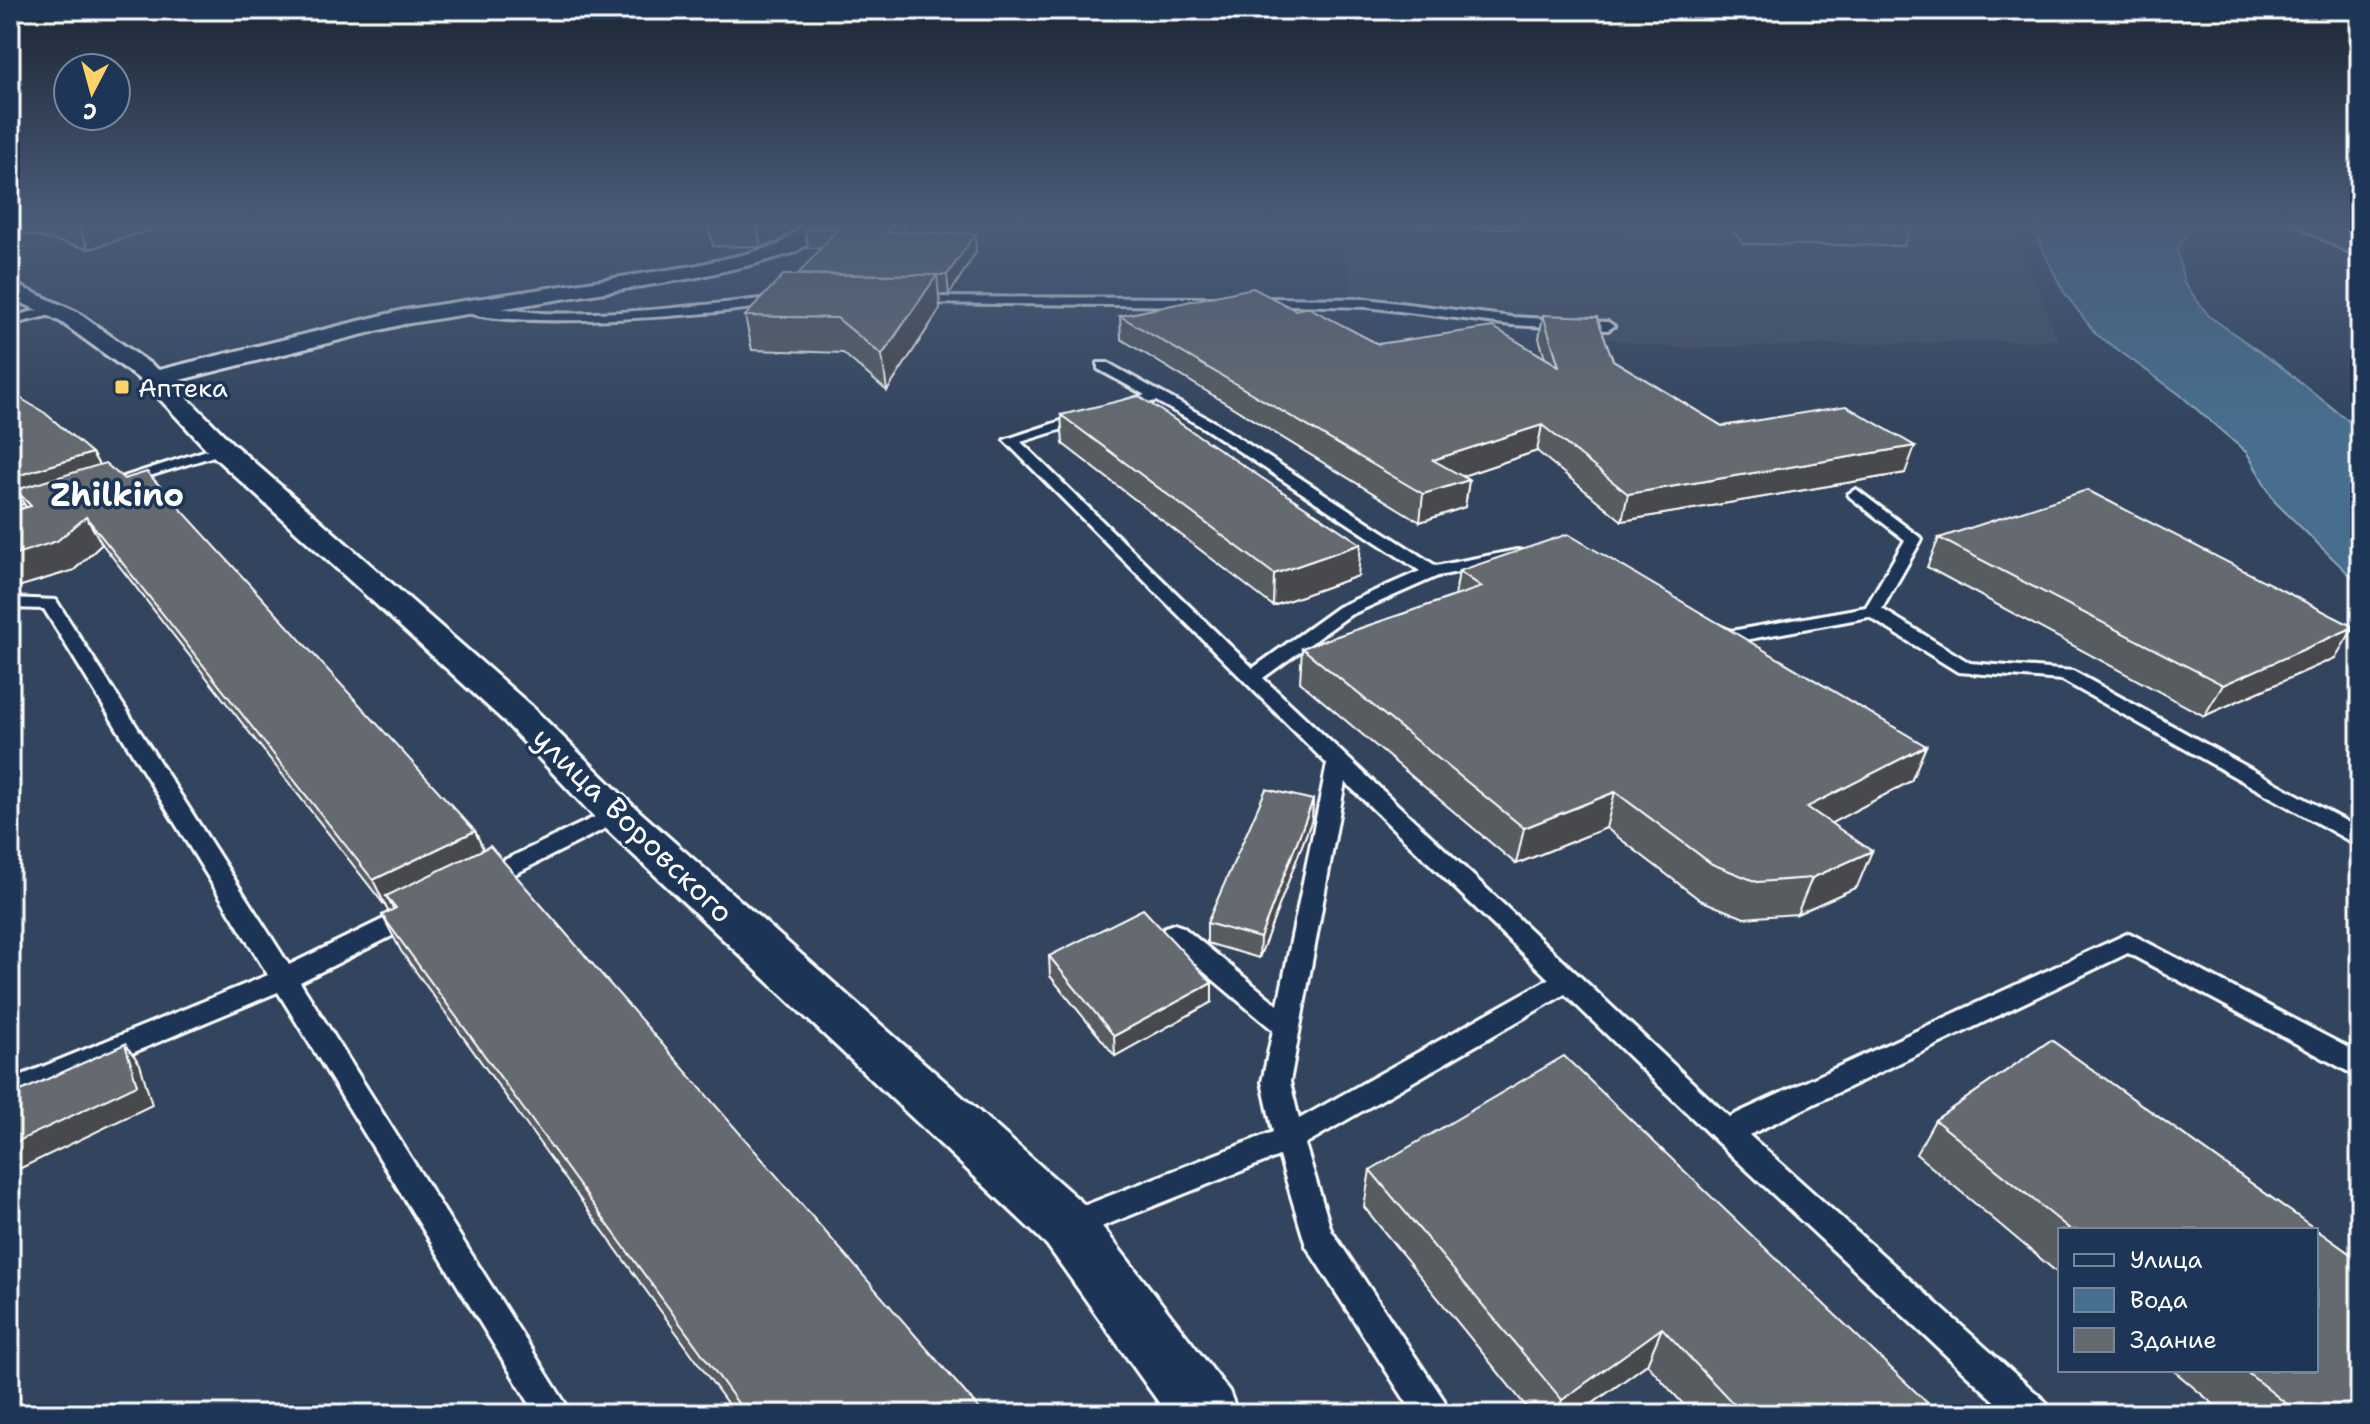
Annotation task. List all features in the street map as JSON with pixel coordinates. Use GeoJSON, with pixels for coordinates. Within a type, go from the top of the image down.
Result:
{"type":"FeatureCollection","features":[{"type":"Feature","properties":{"kind":"street","name":"улица Воровского"},"geometry":{"type":"LineString","coordinates":[[13,290],[69,317],[155,379],[222,449],[517,713],[616,814],[1067,1226],[1206,1414]]}},
{"type":"Feature","properties":{"kind":"street"},"geometry":{"type":"LineString","coordinates":[[155,379],[404,317],[575,290]]}},
{"type":"Feature","properties":{"kind":"lane"},"geometry":{"type":"LineString","coordinates":[[462,308],[536,315],[639,313],[800,301]]}},
{"type":"Feature","properties":{"kind":"lane"},"geometry":{"type":"LineString","coordinates":[[892,301],[1230,302]]}},
{"type":"Feature","properties":{"kind":"lane"},"geometry":{"type":"LineString","coordinates":[[1245,302],[1367,303],[1512,321],[1608,326]]}},
{"type":"Feature","properties":{"kind":"lane"},"geometry":{"type":"LineString","coordinates":[[10,321],[55,310]]}},
{"type":"Feature","properties":{"kind":"lane"},"geometry":{"type":"LineString","coordinates":[[1103,366],[1209,425],[1433,572]]}},
{"type":"Feature","properties":{"kind":"lane"},"geometry":{"type":"LineString","coordinates":[[1157,396],[1011,440],[1338,763],[1726,1132],[2034,1414]]}},
{"type":"Feature","properties":{"kind":"lane"},"geometry":{"type":"LineString","coordinates":[[104,486],[222,449]]}},
{"type":"Feature","properties":{"kind":"lane"},"geometry":{"type":"LineString","coordinates":[[1856,494],[1914,539],[1872,611]]}},
{"type":"Feature","properties":{"kind":"lane"},"geometry":{"type":"LineString","coordinates":[[1252,677],[1344,611],[1433,572],[1534,552]]}},
{"type":"Feature","properties":{"kind":"lane"},"geometry":{"type":"LineString","coordinates":[[10,603],[50,604],[553,1413]]}},
{"type":"Feature","properties":{"kind":"lane"},"geometry":{"type":"LineString","coordinates":[[1702,621],[1728,637],[1872,611],[1965,668],[2066,675],[2360,839]]}},
{"type":"Feature","properties":{"kind":"lane"},"geometry":{"type":"LineString","coordinates":[[1338,763],[1276,1082],[1317,1236],[1432,1412]]}},
{"type":"Feature","properties":{"kind":"lane"},"geometry":{"type":"LineString","coordinates":[[467,888],[616,814]]}},
{"type":"Feature","properties":{"kind":"lane"},"geometry":{"type":"LineString","coordinates":[[10,1092],[284,979],[439,902]]}},
{"type":"Feature","properties":{"kind":"lane"},"geometry":{"type":"LineString","coordinates":[[1174,933],[1286,1026]]}},
{"type":"Feature","properties":{"kind":"lane"},"geometry":{"type":"LineString","coordinates":[[1726,1132],[2129,942],[2360,1067]]}},
{"type":"Feature","properties":{"kind":"lane"},"geometry":{"type":"LineString","coordinates":[[1067,1226],[1289,1139],[1567,981]]}},
{"type":"Feature","properties":{"kind":"shaded area"},"geometry":{"type":"Polygon","coordinates":[[[1352,290],[2039,290],[2058,340],[1673,348],[1355,304],[1352,290]]]}},
{"type":"Feature","properties":{"kind":"water"},"geometry":{"type":"Polygon","coordinates":[[[2190,290],[2209,316],[2284,369],[2360,430],[2360,585],[2275,502],[2247,453],[2179,394],[2096,334],[2063,291],[2190,290]]]}},
{"type":"Feature","properties":{"kind":"building"},"geometry":{"type":"Polygon","coordinates":[[[769,290],[926,290],[882,355],[837,318],[745,316],[769,290]]]}},
{"type":"Feature","properties":{"kind":"building"},"geometry":{"type":"Polygon","coordinates":[[[1241,290],[1258,290],[1295,310],[1308,307],[1378,344],[1493,327],[1559,366],[1543,315],[1597,317],[1613,360],[1722,426],[1846,406],[1915,446],[1628,494],[1542,425],[1433,460],[1469,480],[1423,494],[1120,316],[1241,290]]]}},
{"type":"Feature","properties":{"kind":"building"},"geometry":{"type":"Polygon","coordinates":[[[10,392],[45,413],[92,453],[10,478],[10,392]]]}},
{"type":"Feature","properties":{"kind":"building"},"geometry":{"type":"Polygon","coordinates":[[[1139,396],[1361,544],[1274,574],[1061,415],[1139,396]]]}},
{"type":"Feature","properties":{"kind":"building"},"geometry":{"type":"Polygon","coordinates":[[[105,463],[124,479],[147,472],[475,831],[373,880],[86,517],[57,541],[10,556],[10,512],[31,506],[16,490],[105,463]]]}},
{"type":"Feature","properties":{"kind":"building"},"geometry":{"type":"Polygon","coordinates":[[[2087,490],[2354,627],[2223,685],[1939,538],[2087,490]]]}},
{"type":"Feature","properties":{"kind":"building"},"geometry":{"type":"Polygon","coordinates":[[[1568,534],[1926,746],[1807,807],[1872,851],[1812,878],[1757,882],[1712,864],[1615,792],[1524,828],[1302,648],[1482,587],[1459,571],[1568,534]]]}},
{"type":"Feature","properties":{"kind":"building"},"geometry":{"type":"Polygon","coordinates":[[[1266,789],[1313,800],[1260,938],[1207,923],[1266,789]]]}},
{"type":"Feature","properties":{"kind":"building"},"geometry":{"type":"Polygon","coordinates":[[[490,846],[982,1412],[746,1414],[382,915],[396,908],[386,896],[490,846]]]}},
{"type":"Feature","properties":{"kind":"building"},"geometry":{"type":"Polygon","coordinates":[[[1143,909],[1212,983],[1114,1036],[1049,956],[1143,909]]]}},
{"type":"Feature","properties":{"kind":"building"},"geometry":{"type":"Polygon","coordinates":[[[2051,1040],[2314,1228],[2069,1228],[1935,1120],[2051,1040]]]}},
{"type":"Feature","properties":{"kind":"building"},"geometry":{"type":"Polygon","coordinates":[[[125,1044],[137,1085],[10,1145],[10,1096],[125,1044]]]}},
{"type":"Feature","properties":{"kind":"building"},"geometry":{"type":"Polygon","coordinates":[[[1564,1056],[1939,1414],[1743,1414],[1662,1328],[1562,1400],[1370,1170],[1564,1056]]]}},
{"type":"Feature","properties":{"kind":"building"},"geometry":{"type":"Polygon","coordinates":[[[2318,1231],[2360,1261],[2360,1414],[2299,1414],[2246,1372],[2318,1372],[2318,1231]]]}},
{"type":"Feature","properties":{"kind":"place","name":"Аптека"},"geometry":{"type":"Point","coordinates":[122,387]}},
{"type":"Feature","properties":{"kind":"district","name":"Zhilkino"},"geometry":{"type":"Point","coordinates":[117,494]}}]}
